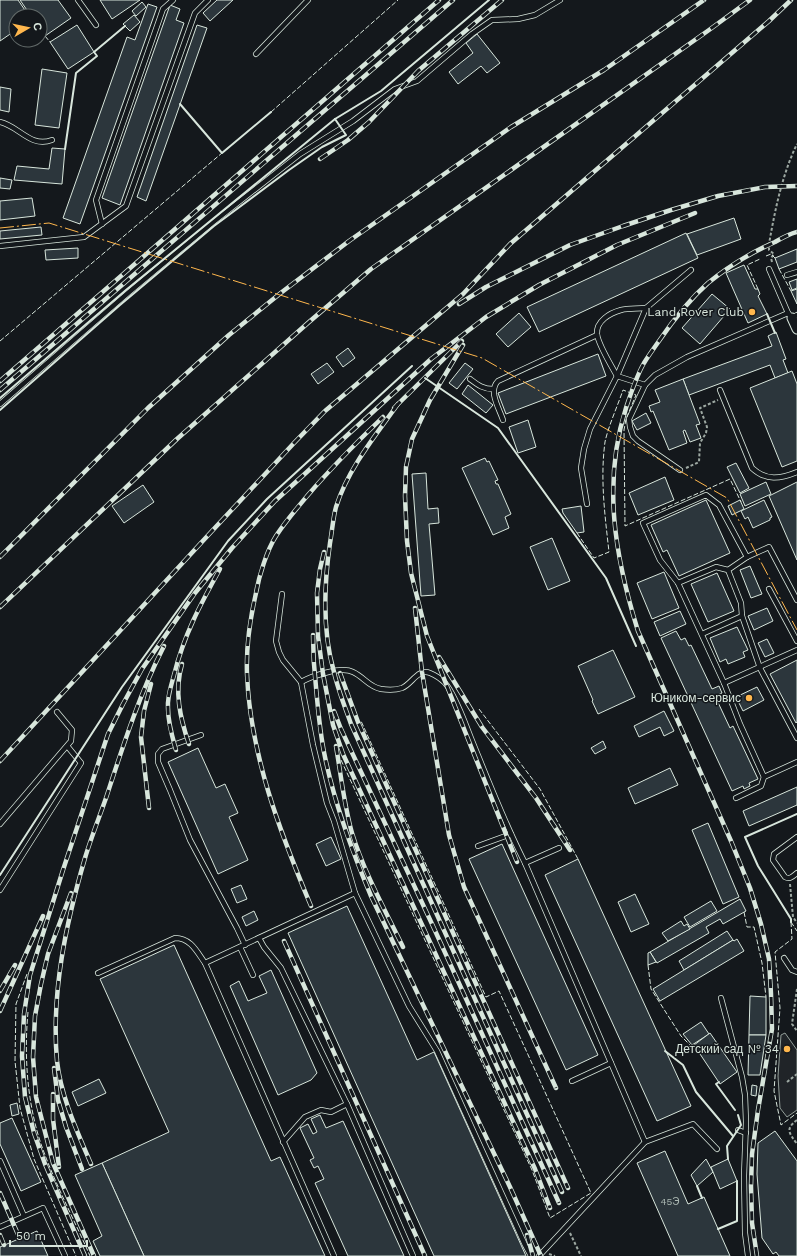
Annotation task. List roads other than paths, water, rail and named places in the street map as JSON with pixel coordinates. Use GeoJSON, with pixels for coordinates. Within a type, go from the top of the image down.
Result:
{"type":"FeatureCollection","features":[{"type":"Feature","properties":{"kind":"street"},"geometry":{"type":"LineString","coordinates":[[792,315],[797,329]]}},
{"type":"Feature","properties":{"kind":"lane"},"geometry":{"type":"LineString","coordinates":[[78,0],[96,25]]}},
{"type":"Feature","properties":{"kind":"lane"},"geometry":{"type":"LineString","coordinates":[[102,224],[96,200],[162,9],[173,0]]}},
{"type":"Feature","properties":{"kind":"lane"},"geometry":{"type":"LineString","coordinates":[[0,246],[84,237],[126,206],[195,12],[208,0]]}},
{"type":"Feature","properties":{"kind":"lane"},"geometry":{"type":"LineString","coordinates":[[256,54],[308,0]]}},
{"type":"Feature","properties":{"kind":"lane"},"geometry":{"type":"LineString","coordinates":[[0,404],[140,283],[212,223],[300,154],[353,121],[395,89],[417,81],[472,34],[492,20],[518,19],[535,15],[560,0]]}},
{"type":"Feature","properties":{"kind":"lane"},"geometry":{"type":"LineString","coordinates":[[0,122],[6,124],[29,139],[39,142],[52,140]]}},
{"type":"Feature","properties":{"kind":"lane"},"geometry":{"type":"LineString","coordinates":[[680,470],[633,436],[629,419],[645,385],[655,375],[687,357],[792,315],[769,269]]}},
{"type":"Feature","properties":{"kind":"lane"},"geometry":{"type":"LineString","coordinates":[[587,504],[581,468],[584,449],[590,429],[617,376],[646,308],[691,270]]}},
{"type":"Feature","properties":{"kind":"lane"},"geometry":{"type":"LineString","coordinates":[[787,275],[797,272]]}},
{"type":"Feature","properties":{"kind":"lane"},"geometry":{"type":"LineString","coordinates":[[645,385],[617,376],[607,360],[597,335],[598,325],[606,317],[621,310],[646,308]]}},
{"type":"Feature","properties":{"kind":"lane"},"geometry":{"type":"LineString","coordinates":[[503,420],[494,394],[494,384],[597,335]]}},
{"type":"Feature","properties":{"kind":"lane"},"geometry":{"type":"LineString","coordinates":[[470,379],[480,387],[493,389]]}},
{"type":"Feature","properties":{"kind":"lane"},"geometry":{"type":"LineString","coordinates":[[720,390],[752,468],[758,474],[775,478],[784,477],[797,472]]}},
{"type":"Feature","properties":{"kind":"lane"},"geometry":{"type":"LineString","coordinates":[[736,798],[761,786],[764,777],[740,724],[724,683],[678,583],[660,560],[643,524],[706,495],[719,505],[747,558]]}},
{"type":"Feature","properties":{"kind":"lane"},"geometry":{"type":"LineString","coordinates":[[678,583],[716,567],[728,570],[769,547],[797,600]]}},
{"type":"Feature","properties":{"kind":"lane"},"geometry":{"type":"LineString","coordinates":[[728,570],[742,603],[742,616],[760,668],[797,738]]}},
{"type":"Feature","properties":{"kind":"lane"},"geometry":{"type":"LineString","coordinates":[[769,589],[797,641]]}},
{"type":"Feature","properties":{"kind":"lane"},"geometry":{"type":"LineString","coordinates":[[282,594],[276,641],[279,652],[301,682],[313,745],[327,803],[334,820],[355,893],[409,1006],[437,1050],[518,1231],[531,1256]]}},
{"type":"Feature","properties":{"kind":"lane"},"geometry":{"type":"LineString","coordinates":[[702,634],[742,616]]}},
{"type":"Feature","properties":{"kind":"lane"},"geometry":{"type":"LineString","coordinates":[[724,683],[797,650]]}},
{"type":"Feature","properties":{"kind":"lane"},"geometry":{"type":"LineString","coordinates":[[301,682],[315,676],[346,670],[354,672],[370,685],[381,689],[392,690],[402,688],[422,672],[429,672],[445,683],[457,705],[510,834],[525,863],[645,1142]]}},
{"type":"Feature","properties":{"kind":"lane"},"geometry":{"type":"LineString","coordinates":[[0,824],[68,747],[71,741],[72,730],[57,712]]}},
{"type":"Feature","properties":{"kind":"lane"},"geometry":{"type":"LineString","coordinates":[[201,735],[162,749],[158,754],[158,762],[190,840],[245,945]]}},
{"type":"Feature","properties":{"kind":"lane"},"geometry":{"type":"LineString","coordinates":[[0,890],[81,763],[68,747]]}},
{"type":"Feature","properties":{"kind":"lane"},"geometry":{"type":"LineString","coordinates":[[764,777],[797,762]]}},
{"type":"Feature","properties":{"kind":"lane"},"geometry":{"type":"LineString","coordinates":[[478,846],[510,834]]}},
{"type":"Feature","properties":{"kind":"lane"},"geometry":{"type":"LineString","coordinates":[[797,837],[772,857],[785,877],[790,878],[797,873]]}},
{"type":"Feature","properties":{"kind":"lane"},"geometry":{"type":"LineString","coordinates":[[525,863],[559,848]]}},
{"type":"Feature","properties":{"kind":"lane"},"geometry":{"type":"LineString","coordinates":[[205,963],[355,893]]}},
{"type":"Feature","properties":{"kind":"lane"},"geometry":{"type":"LineString","coordinates":[[98,973],[176,938],[183,938],[190,942],[205,963],[334,1256]]}},
{"type":"Feature","properties":{"kind":"lane"},"geometry":{"type":"LineString","coordinates":[[259,938],[264,947],[281,968],[347,1104],[414,1256]]}},
{"type":"Feature","properties":{"kind":"lane"},"geometry":{"type":"LineString","coordinates":[[240,947],[253,975]]}},
{"type":"Feature","properties":{"kind":"lane"},"geometry":{"type":"LineString","coordinates":[[784,958],[792,970],[797,972]]}},
{"type":"Feature","properties":{"kind":"lane"},"geometry":{"type":"LineString","coordinates":[[721,998],[742,1077],[745,1095],[746,1133],[744,1184],[745,1233],[748,1256]]}},
{"type":"Feature","properties":{"kind":"lane"},"geometry":{"type":"LineString","coordinates":[[572,1081],[611,1063]]}},
{"type":"Feature","properties":{"kind":"lane"},"geometry":{"type":"LineString","coordinates":[[283,1142],[305,1117],[321,1110],[330,1112],[347,1104]]}},
{"type":"Feature","properties":{"kind":"lane"},"geometry":{"type":"LineString","coordinates":[[540,1256],[645,1142],[693,1124],[717,1149]]}},
{"type":"Feature","properties":{"kind":"lane"},"geometry":{"type":"LineString","coordinates":[[738,1130],[746,1133]]}},
{"type":"Feature","properties":{"kind":"lane"},"geometry":{"type":"LineString","coordinates":[[0,1161],[24,1216]]}},
{"type":"Feature","properties":{"kind":"lane"},"geometry":{"type":"LineString","coordinates":[[0,1227],[43,1208],[65,1256]]}},
{"type":"Feature","properties":{"kind":"railway"},"geometry":{"type":"LineString","coordinates":[[0,381],[439,0]]}},
{"type":"Feature","properties":{"kind":"railway"},"geometry":{"type":"LineString","coordinates":[[0,390],[453,0]]}},
{"type":"Feature","properties":{"kind":"railway"},"geometry":{"type":"LineString","coordinates":[[320,159],[348,140],[369,122],[418,71],[502,0]]}},
{"type":"Feature","properties":{"kind":"railway"},"geometry":{"type":"LineString","coordinates":[[0,557],[148,408],[229,335],[282,292],[349,241],[511,127],[604,70],[704,0]]}},
{"type":"Feature","properties":{"kind":"railway"},"geometry":{"type":"LineString","coordinates":[[0,607],[177,439],[371,269],[750,0]]}},
{"type":"Feature","properties":{"kind":"railway"},"geometry":{"type":"LineString","coordinates":[[0,761],[325,411],[463,294],[510,244],[769,21],[791,0]]}},
{"type":"Feature","properties":{"kind":"railway"},"geometry":{"type":"LineString","coordinates":[[459,304],[486,287],[570,245],[623,226],[718,196],[765,187],[797,186]]}},
{"type":"Feature","properties":{"kind":"railway"},"geometry":{"type":"LineString","coordinates":[[85,1256],[45,1164],[34,1133],[25,1097],[22,1056],[24,1014],[30,975],[108,734],[142,669],[195,593],[232,548],[275,501],[431,359],[486,317],[539,285],[617,245],[695,213]]}},
{"type":"Feature","properties":{"kind":"railway"},"geometry":{"type":"LineString","coordinates":[[757,1256],[752,1223],[752,1154],[772,1029],[769,959],[761,924],[750,888],[731,841],[638,631],[623,575],[618,548],[614,520],[613,492],[619,436],[634,385],[641,368],[676,317],[701,289],[732,265],[748,255],[797,232]]}},
{"type":"Feature","properties":{"kind":"railway"},"geometry":{"type":"LineString","coordinates":[[394,408],[462,341]]}},
{"type":"Feature","properties":{"kind":"railway"},"geometry":{"type":"LineString","coordinates":[[463,345],[430,400],[412,439],[406,467],[405,496],[407,541],[411,573],[427,636],[517,862]]}},
{"type":"Feature","properties":{"kind":"railway"},"geometry":{"type":"LineString","coordinates":[[398,404],[355,466],[341,493],[336,507],[333,520],[325,591],[327,640],[330,656],[351,724],[562,1192]]}},
{"type":"Feature","properties":{"kind":"railway"},"geometry":{"type":"LineString","coordinates":[[311,906],[288,850],[268,792],[260,763],[249,704],[247,654],[250,623],[261,571],[276,536],[291,515],[317,485],[344,455],[383,417]]}},
{"type":"Feature","properties":{"kind":"railway"},"geometry":{"type":"LineString","coordinates":[[324,552],[317,593],[318,636],[323,674],[333,725],[343,754],[535,1169],[550,1208]]}},
{"type":"Feature","properties":{"kind":"railway"},"geometry":{"type":"LineString","coordinates":[[176,750],[170,729],[168,700],[178,660],[188,633],[199,608],[220,569]]}},
{"type":"Feature","properties":{"kind":"railway"},"geometry":{"type":"LineString","coordinates":[[415,608],[422,672],[449,835],[464,887],[556,1088]]}},
{"type":"Feature","properties":{"kind":"railway"},"geometry":{"type":"LineString","coordinates":[[313,635],[313,654],[319,722],[323,748],[339,810],[357,862],[371,896],[510,1187],[541,1256]]}},
{"type":"Feature","properties":{"kind":"railway"},"geometry":{"type":"LineString","coordinates":[[91,1164],[66,1101],[59,1074],[56,1035],[58,984],[66,933],[87,850],[132,721],[155,664],[164,646]]}},
{"type":"Feature","properties":{"kind":"railway"},"geometry":{"type":"LineString","coordinates":[[439,657],[482,727],[536,798],[570,850]]}},
{"type":"Feature","properties":{"kind":"railway"},"geometry":{"type":"LineString","coordinates":[[182,664],[178,684],[178,694],[183,724],[189,744]]}},
{"type":"Feature","properties":{"kind":"railway"},"geometry":{"type":"LineString","coordinates":[[340,673],[358,722],[568,1188]]}},
{"type":"Feature","properties":{"kind":"railway"},"geometry":{"type":"LineString","coordinates":[[149,808],[141,737],[144,711],[151,684]]}},
{"type":"Feature","properties":{"kind":"railway"},"geometry":{"type":"LineString","coordinates":[[334,711],[559,1203]]}},
{"type":"Feature","properties":{"kind":"railway"},"geometry":{"type":"LineString","coordinates":[[336,746],[352,833],[369,876],[403,947]]}},
{"type":"Feature","properties":{"kind":"railway"},"geometry":{"type":"LineString","coordinates":[[71,893],[48,954],[41,984],[35,1016],[33,1057],[36,1097],[53,1163],[94,1256]]}},
{"type":"Feature","properties":{"kind":"railway"},"geometry":{"type":"LineString","coordinates":[[0,1011],[43,916]]}},
{"type":"Feature","properties":{"kind":"railway"},"geometry":{"type":"LineString","coordinates":[[284,941],[425,1256]]}},
{"type":"Feature","properties":{"kind":"railway"},"geometry":{"type":"LineString","coordinates":[[0,991],[15,965]]}},
{"type":"Feature","properties":{"kind":"railway"},"geometry":{"type":"LineString","coordinates":[[54,1068],[58,1100],[66,1127],[82,1169]]}},
{"type":"Feature","properties":{"kind":"railway"},"geometry":{"type":"LineString","coordinates":[[53,1094],[53,1119],[59,1167]]}},
{"type":"Feature","properties":{"kind":"railway"},"geometry":{"type":"LineString","coordinates":[[0,1193],[20,1239]]}},
{"type":"Feature","properties":{"kind":"railway"},"geometry":{"type":"LineString","coordinates":[[0,1235],[4,1245]]}},
{"type":"Feature","properties":{"kind":"railway"},"geometry":{"type":"LineString","coordinates":[[527,1235],[533,1256]]}},
{"type":"Feature","properties":{"kind":"place","name":"Land Rover Club"},"geometry":{"type":"Point","coordinates":[752,312]}},
{"type":"Feature","properties":{"kind":"place","name":"Юником-сервис"},"geometry":{"type":"Point","coordinates":[749,698]}},
{"type":"Feature","properties":{"kind":"place","name":"Детский сад № 34"},"geometry":{"type":"Point","coordinates":[787,1049]}}]}
